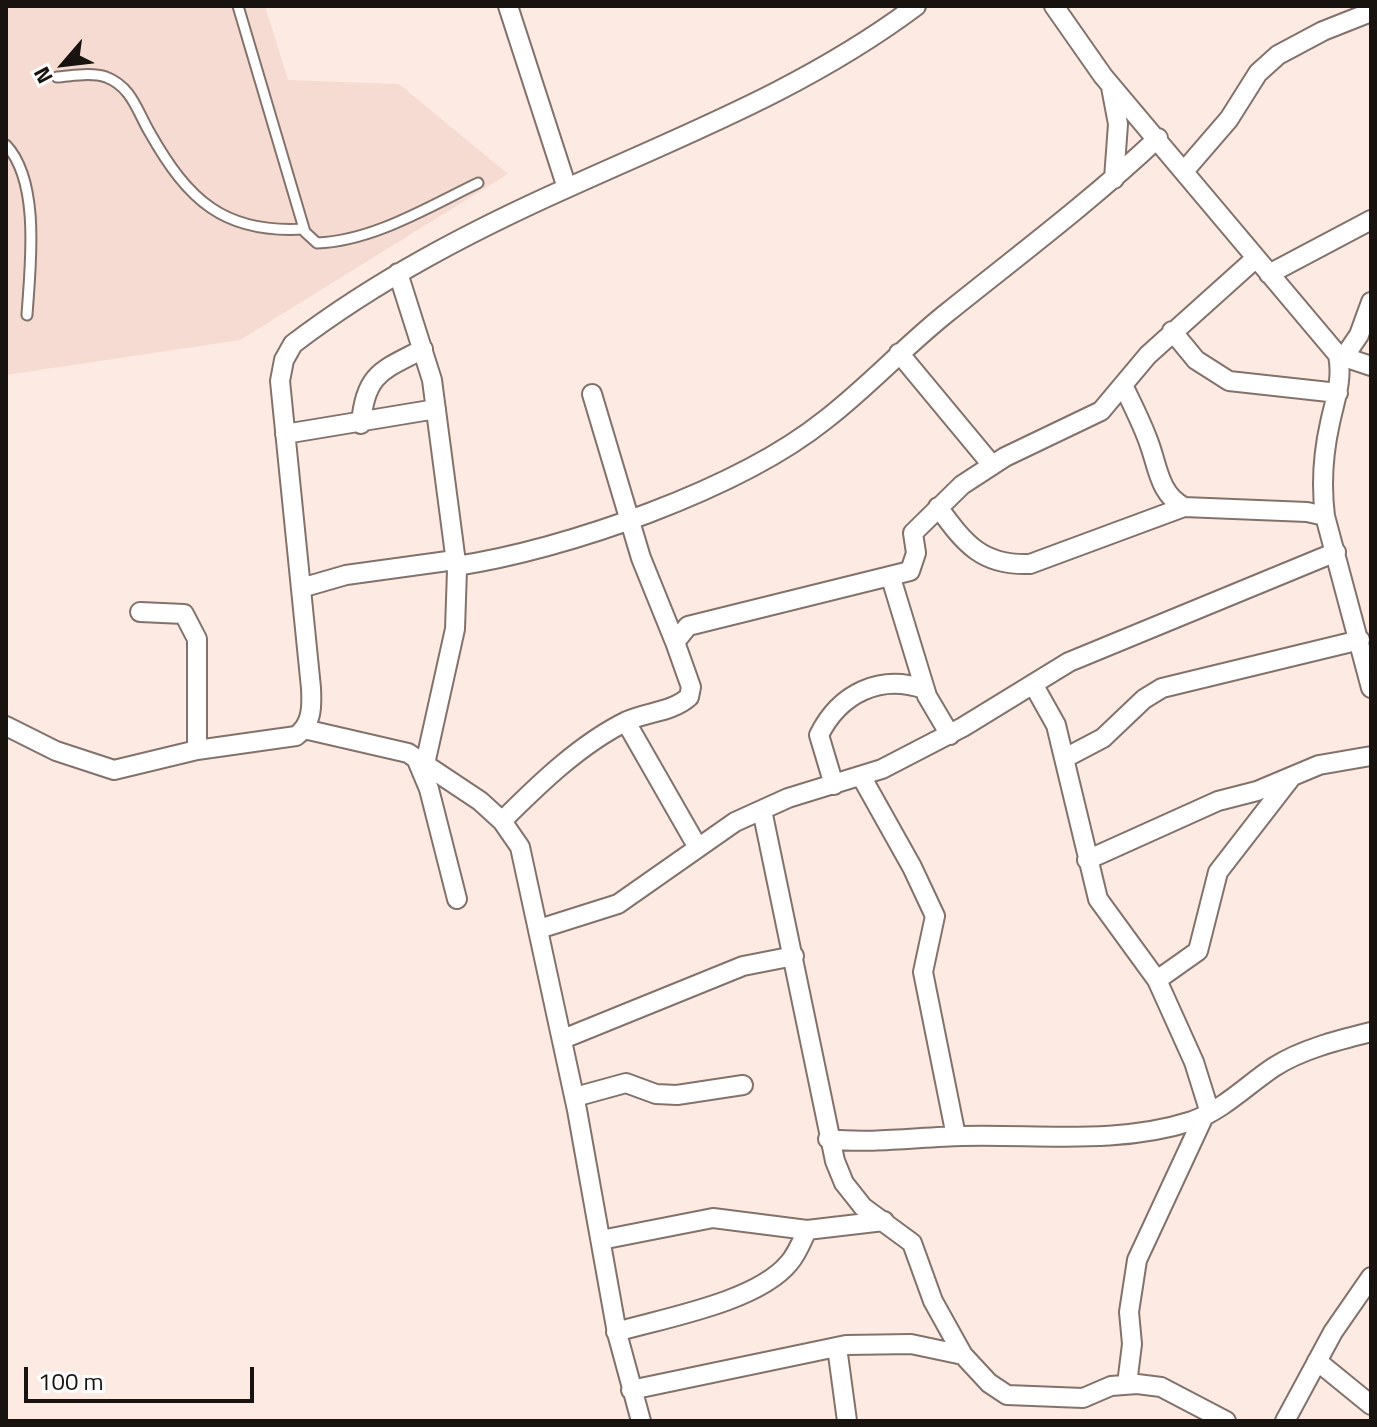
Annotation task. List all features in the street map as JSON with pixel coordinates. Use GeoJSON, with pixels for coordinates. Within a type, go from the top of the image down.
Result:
{"type":"FeatureCollection","features":[{"type":"Feature","properties":{"kind":"street"},"geometry":{"type":"LineString","coordinates":[[508,6],[567,188]]}},
{"type":"Feature","properties":{"kind":"street"},"geometry":{"type":"LineString","coordinates":[[6,726],[56,751],[114,770],[197,750],[296,736],[304,729],[312,707],[280,381],[284,360],[293,344],[398,273],[567,188],[653,153],[798,82],[881,32],[916,6]]}},
{"type":"Feature","properties":{"kind":"street"},"geometry":{"type":"LineString","coordinates":[[1054,6],[1110,84],[1341,356],[1371,366]]}},
{"type":"Feature","properties":{"kind":"street"},"geometry":{"type":"LineString","coordinates":[[1185,170],[1229,119],[1258,73],[1278,55],[1323,31],[1371,12]]}},
{"type":"Feature","properties":{"kind":"street"},"geometry":{"type":"LineString","coordinates":[[1110,84],[1118,124],[1114,179]]}},
{"type":"Feature","properties":{"kind":"street"},"geometry":{"type":"LineString","coordinates":[[301,588],[346,575],[495,560],[631,519],[684,499],[786,447],[825,421],[899,353],[1114,179],[1158,138]]}},
{"type":"Feature","properties":{"kind":"street"},"geometry":{"type":"LineString","coordinates":[[1269,274],[1371,220]]}},
{"type":"Feature","properties":{"kind":"street"},"geometry":{"type":"LineString","coordinates":[[675,642],[688,626],[891,578],[915,565],[913,533],[938,507],[992,465],[1101,411],[1172,331],[1256,258]]}},
{"type":"Feature","properties":{"kind":"street"},"geometry":{"type":"LineString","coordinates":[[398,273],[423,349],[436,409],[456,563],[455,629],[420,761],[457,899]]}},
{"type":"Feature","properties":{"kind":"street"},"geometry":{"type":"LineString","coordinates":[[1371,302],[1359,335],[1341,356],[1342,373],[1323,459],[1325,516],[1371,688]]}},
{"type":"Feature","properties":{"kind":"street"},"geometry":{"type":"LineString","coordinates":[[1172,331],[1196,360],[1229,381],[1338,393]]}},
{"type":"Feature","properties":{"kind":"street"},"geometry":{"type":"LineString","coordinates":[[361,424],[363,402],[378,373],[423,349]]}},
{"type":"Feature","properties":{"kind":"street"},"geometry":{"type":"LineString","coordinates":[[899,353],[992,465]]}},
{"type":"Feature","properties":{"kind":"street"},"geometry":{"type":"LineString","coordinates":[[1123,385],[1150,443],[1162,486],[1173,502],[1184,507],[1307,512],[1325,516]]}},
{"type":"Feature","properties":{"kind":"street"},"geometry":{"type":"LineString","coordinates":[[502,821],[537,785],[626,722],[674,707],[689,697],[691,687],[656,602],[592,394]]}},
{"type":"Feature","properties":{"kind":"street"},"geometry":{"type":"LineString","coordinates":[[285,434],[361,424],[436,409]]}},
{"type":"Feature","properties":{"kind":"street"},"geometry":{"type":"LineString","coordinates":[[938,507],[961,538],[983,556],[1006,565],[1030,564],[1184,507]]}},
{"type":"Feature","properties":{"kind":"street"},"geometry":{"type":"LineString","coordinates":[[539,929],[618,904],[697,846],[762,810],[861,776],[950,735],[1082,656],[1336,552]]}},
{"type":"Feature","properties":{"kind":"street"},"geometry":{"type":"LineString","coordinates":[[891,578],[924,689],[950,735]]}},
{"type":"Feature","properties":{"kind":"street"},"geometry":{"type":"LineString","coordinates":[[140,612],[184,614],[193,628],[197,639],[197,750]]}},
{"type":"Feature","properties":{"kind":"street"},"geometry":{"type":"LineString","coordinates":[[1065,758],[1103,738],[1144,699],[1162,688],[1360,640]]}},
{"type":"Feature","properties":{"kind":"street"},"geometry":{"type":"LineString","coordinates":[[834,785],[819,735],[828,716],[869,687],[890,681],[924,689]]}},
{"type":"Feature","properties":{"kind":"street"},"geometry":{"type":"LineString","coordinates":[[1033,684],[1056,725],[1098,899],[1157,980],[1194,1062],[1207,1115],[1137,1260],[1129,1312],[1132,1344],[1127,1384]]}},
{"type":"Feature","properties":{"kind":"street"},"geometry":{"type":"LineString","coordinates":[[626,722],[697,846]]}},
{"type":"Feature","properties":{"kind":"street"},"geometry":{"type":"LineString","coordinates":[[304,729],[408,753],[470,794],[502,821],[520,847],[575,1097],[616,1332],[641,1421]]}},
{"type":"Feature","properties":{"kind":"street"},"geometry":{"type":"LineString","coordinates":[[1087,860],[1178,818],[1319,765],[1371,756]]}},
{"type":"Feature","properties":{"kind":"street"},"geometry":{"type":"LineString","coordinates":[[861,776],[905,852],[935,916],[923,972],[956,1136]]}},
{"type":"Feature","properties":{"kind":"street"},"geometry":{"type":"LineString","coordinates":[[1157,980],[1198,951],[1218,872],[1293,776]]}},
{"type":"Feature","properties":{"kind":"street"},"geometry":{"type":"LineString","coordinates":[[762,810],[794,956],[828,1139],[844,1183],[863,1207],[912,1243],[933,1301],[963,1355]]}},
{"type":"Feature","properties":{"kind":"street"},"geometry":{"type":"LineString","coordinates":[[563,1039],[721,974],[794,956]]}},
{"type":"Feature","properties":{"kind":"street"},"geometry":{"type":"LineString","coordinates":[[828,1139],[855,1142],[956,1136],[1122,1137],[1207,1115],[1276,1066],[1324,1045],[1371,1032]]}},
{"type":"Feature","properties":{"kind":"street"},"geometry":{"type":"LineString","coordinates":[[575,1097],[626,1083],[656,1094],[677,1095],[743,1085]]}},
{"type":"Feature","properties":{"kind":"street"},"geometry":{"type":"LineString","coordinates":[[601,1240],[713,1218],[807,1230],[884,1221]]}},
{"type":"Feature","properties":{"kind":"street"},"geometry":{"type":"LineString","coordinates":[[616,1332],[714,1303],[765,1283],[791,1262],[807,1230]]}},
{"type":"Feature","properties":{"kind":"street"},"geometry":{"type":"LineString","coordinates":[[1285,1421],[1317,1361],[1371,1277]]}},
{"type":"Feature","properties":{"kind":"street"},"geometry":{"type":"LineString","coordinates":[[631,1390],[837,1347],[911,1344],[963,1355],[975,1363],[989,1383],[1007,1395],[1083,1398],[1111,1386],[1161,1387],[1226,1421]]}},
{"type":"Feature","properties":{"kind":"street"},"geometry":{"type":"LineString","coordinates":[[837,1347],[847,1421]]}},
{"type":"Feature","properties":{"kind":"street"},"geometry":{"type":"LineString","coordinates":[[1317,1361],[1371,1405]]}},
{"type":"Feature","properties":{"kind":"lane"},"geometry":{"type":"LineString","coordinates":[[238,6],[304,229],[317,243],[339,242],[373,232],[478,183]]}},
{"type":"Feature","properties":{"kind":"lane"},"geometry":{"type":"LineString","coordinates":[[57,77],[105,76],[125,88],[176,174],[202,203],[249,228],[304,229]]}},
{"type":"Feature","properties":{"kind":"lane"},"geometry":{"type":"LineString","coordinates":[[6,145],[20,170],[29,200],[27,315]]}},
{"type":"Feature","properties":{"kind":"shaded area"},"geometry":{"type":"Polygon","coordinates":[[[6,6],[265,6],[288,80],[399,84],[508,174],[240,340],[6,375],[6,6]]]}}]}
